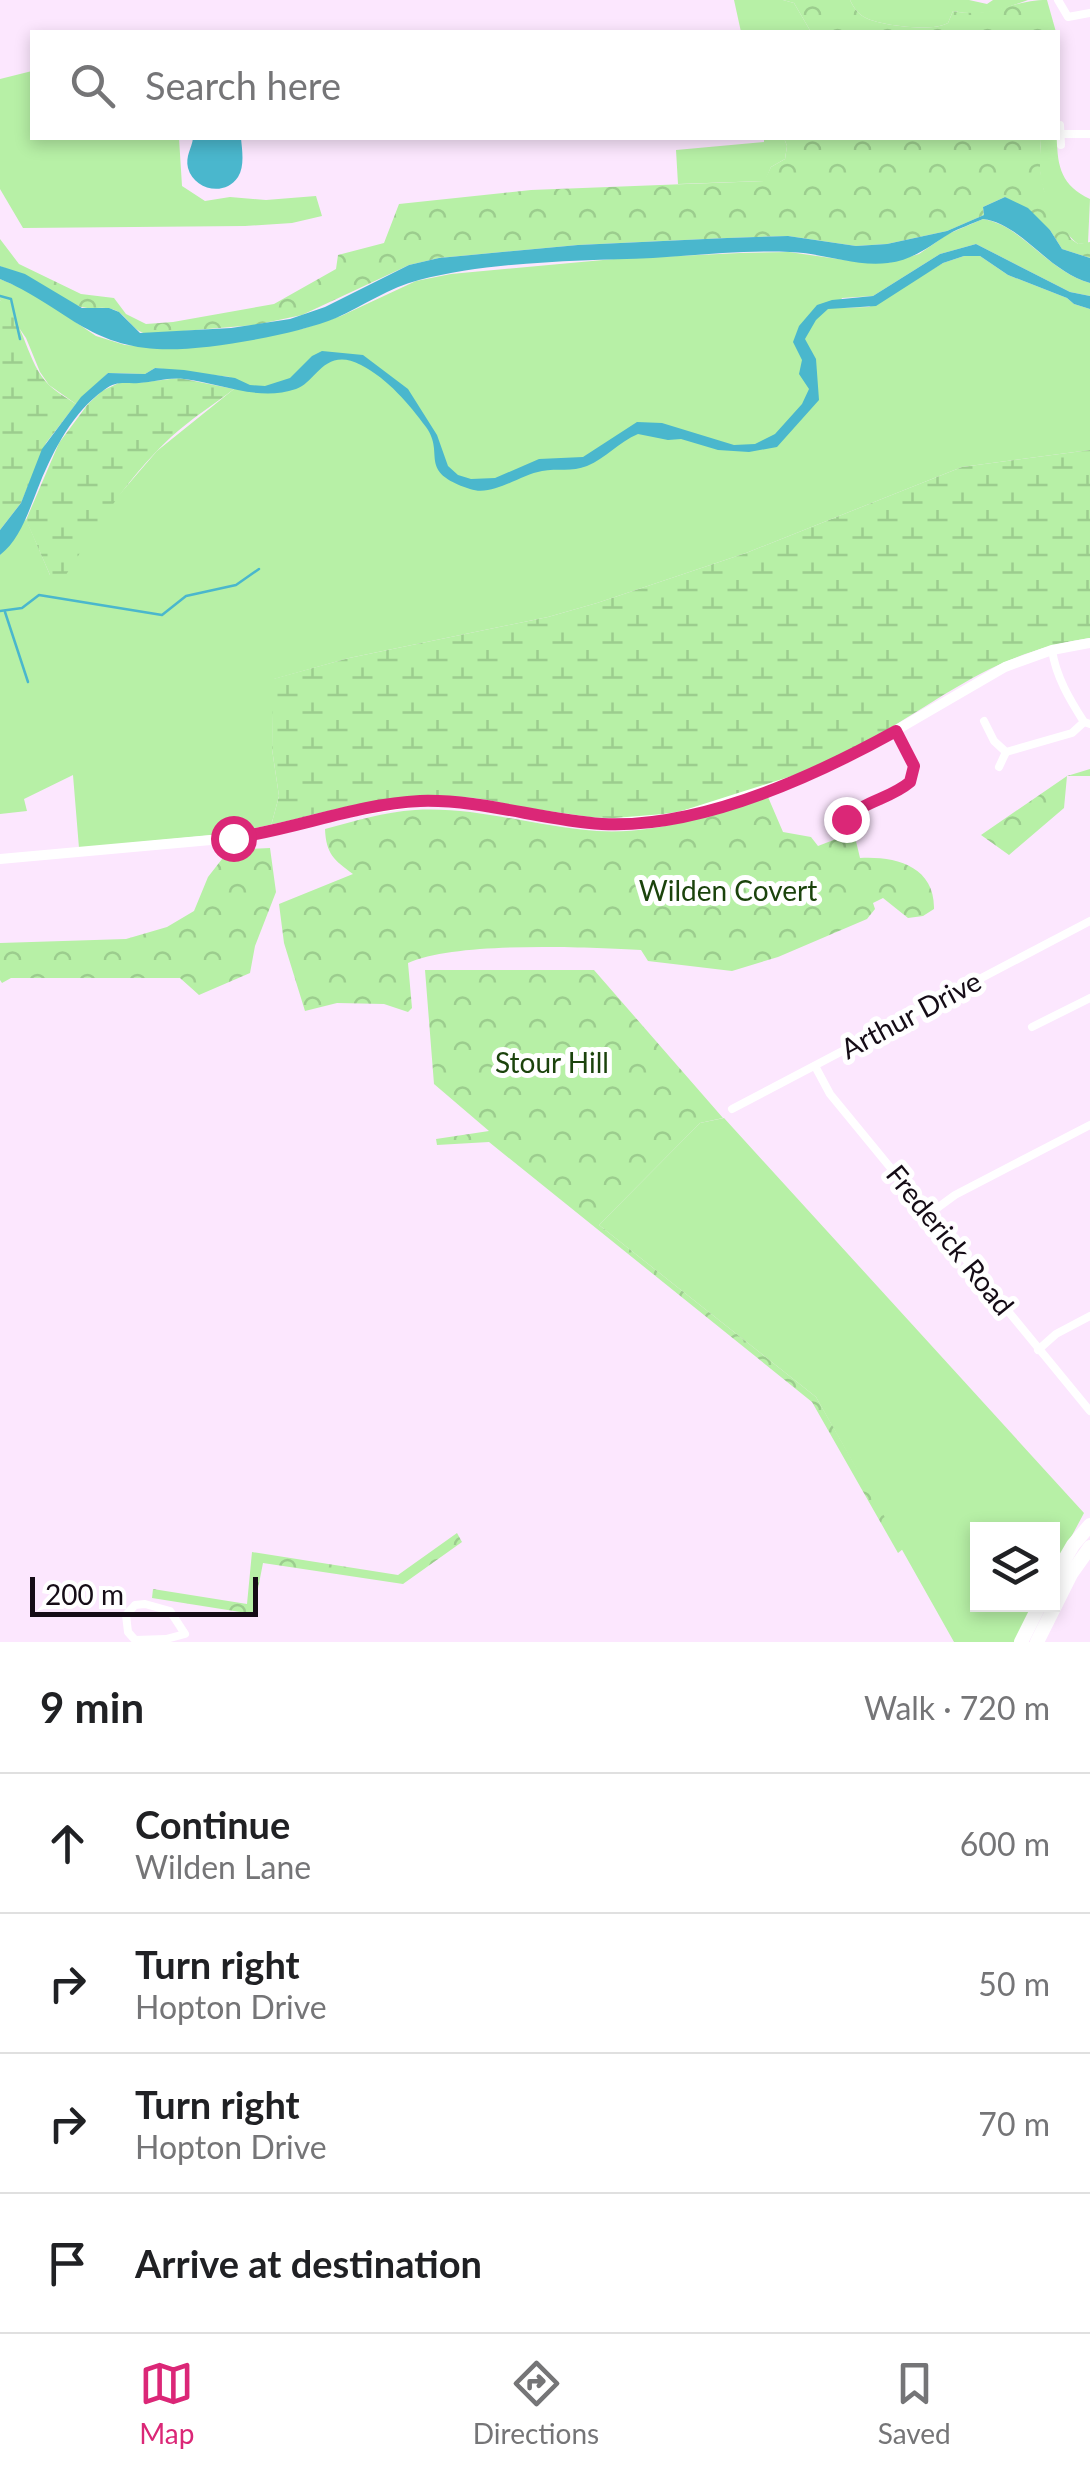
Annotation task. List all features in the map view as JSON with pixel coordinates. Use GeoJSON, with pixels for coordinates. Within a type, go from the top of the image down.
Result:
{"type":"FeatureCollection","features":[{"type":"Feature","properties":{"kind":"highway"},"geometry":{"type":"LineString","coordinates":[[1060,1567],[1090,1526]]}},
{"type":"Feature","properties":{"kind":"highway"},"geometry":{"type":"LineString","coordinates":[[1037,1642],[1071,1574],[1090,1546]]}},
{"type":"Feature","properties":{"kind":"highway"},"geometry":{"type":"LineString","coordinates":[[1021,1642],[1036,1612]]}},
{"type":"Feature","properties":{"kind":"street"},"geometry":{"type":"LineString","coordinates":[[1058,0],[1068,17],[1090,12]]}},
{"type":"Feature","properties":{"kind":"street"},"geometry":{"type":"LineString","coordinates":[[1061,145],[1060,130],[1090,134]]}},
{"type":"Feature","properties":{"kind":"street"},"geometry":{"type":"LineString","coordinates":[[0,859],[233,838],[375,807],[424,801],[588,822],[651,822],[792,783],[896,731],[988,676],[1052,650],[1090,643]]}},
{"type":"Feature","properties":{"kind":"street"},"geometry":{"type":"LineString","coordinates":[[1006,752],[1072,733],[1087,723],[1059,678],[1052,650]]}},
{"type":"Feature","properties":{"kind":"street"},"geometry":{"type":"LineString","coordinates":[[984,720],[994,741],[1006,752]]}},
{"type":"Feature","properties":{"kind":"street"},"geometry":{"type":"LineString","coordinates":[[846,819],[866,802],[914,785],[914,766],[896,731]]}},
{"type":"Feature","properties":{"kind":"street"},"geometry":{"type":"LineString","coordinates":[[999,768],[1006,752]]}},
{"type":"Feature","properties":{"kind":"street","name":"Arthur Drive"},"geometry":{"type":"LineString","coordinates":[[732,1109],[1090,920]]}},
{"type":"Feature","properties":{"kind":"street"},"geometry":{"type":"LineString","coordinates":[[1032,1027],[1090,998]]}},
{"type":"Feature","properties":{"kind":"street","name":"Frederick Road"},"geometry":{"type":"LineString","coordinates":[[814,1066],[830,1094],[1090,1411]]}},
{"type":"Feature","properties":{"kind":"street"},"geometry":{"type":"LineString","coordinates":[[930,1214],[955,1195],[1090,1125]]}},
{"type":"Feature","properties":{"kind":"street"},"geometry":{"type":"LineString","coordinates":[[1038,1350],[1056,1334],[1090,1316]]}},
{"type":"Feature","properties":{"kind":"street"},"geometry":{"type":"LineString","coordinates":[[185,1634],[135,1640],[128,1632],[126,1614],[135,1605],[164,1608],[194,1642]]}},
{"type":"Feature","properties":{"kind":"green space"},"geometry":{"type":"Polygon","coordinates":[[[734,0],[794,3],[810,30],[741,30],[734,0]]]}},
{"type":"Feature","properties":{"kind":"green space"},"geometry":{"type":"Polygon","coordinates":[[[783,0],[850,0],[866,18],[920,27],[948,23],[953,11],[979,13],[1047,0],[1055,30],[810,30],[794,3],[783,0]]]}},
{"type":"Feature","properties":{"kind":"green space"},"geometry":{"type":"Polygon","coordinates":[[[850,0],[969,0],[987,4],[993,0],[1028,0],[983,13],[953,11],[948,23],[920,27],[866,18],[850,0]]]}},
{"type":"Feature","properties":{"kind":"green space"},"geometry":{"type":"Polygon","coordinates":[[[30,72],[30,140],[179,140],[182,186],[205,201],[316,196],[322,216],[292,223],[245,226],[23,228],[0,189],[0,79],[30,72]]]}},
{"type":"Feature","properties":{"kind":"green space"},"geometry":{"type":"Polygon","coordinates":[[[785,140],[787,146],[785,159],[771,167],[765,181],[678,184],[676,150],[785,140]]]}},
{"type":"Feature","properties":{"kind":"green space"},"geometry":{"type":"Polygon","coordinates":[[[785,140],[1040,140],[1044,190],[1071,239],[1078,244],[1090,242],[1090,258],[1062,249],[1050,230],[1005,197],[983,207],[984,215],[947,231],[887,244],[856,246],[788,236],[578,245],[439,258],[409,265],[302,315],[255,325],[148,334],[117,311],[78,306],[0,266],[0,239],[19,264],[81,294],[114,298],[126,314],[146,324],[173,322],[274,304],[336,269],[338,255],[384,243],[399,204],[531,190],[764,181],[771,167],[785,159],[785,140]]]}},
{"type":"Feature","properties":{"kind":"green space"},"geometry":{"type":"Polygon","coordinates":[[[1040,140],[1057,140],[1058,158],[1067,182],[1090,199],[1088,243],[1078,244],[1058,220],[1040,171],[1040,140]]]}},
{"type":"Feature","properties":{"kind":"green space"},"geometry":{"type":"Polygon","coordinates":[[[983,219],[1010,230],[1061,269],[1090,283],[1090,296],[1070,292],[976,244],[940,254],[873,296],[842,298],[837,308],[869,307],[943,263],[980,256],[1008,275],[1090,309],[1090,450],[962,467],[746,553],[597,603],[548,617],[349,658],[274,679],[272,749],[279,796],[271,826],[79,848],[73,775],[24,799],[27,811],[0,814],[0,555],[26,519],[50,575],[157,451],[234,389],[230,377],[155,368],[145,374],[108,373],[76,404],[49,385],[40,372],[26,338],[0,300],[0,279],[33,293],[96,336],[125,345],[179,349],[302,329],[341,316],[416,281],[451,274],[614,259],[740,253],[789,252],[888,263],[919,254],[948,234],[983,219]]]}},
{"type":"Feature","properties":{"kind":"green space"},"geometry":{"type":"Polygon","coordinates":[[[0,300],[15,320],[41,376],[76,404],[46,443],[21,503],[0,530],[0,300]]]}},
{"type":"Feature","properties":{"kind":"green space"},"geometry":{"type":"Polygon","coordinates":[[[179,378],[234,389],[186,424],[155,453],[112,506],[62,581],[50,575],[26,520],[59,443],[102,391],[123,381],[179,378]]]}},
{"type":"Feature","properties":{"kind":"green space"},"geometry":{"type":"Polygon","coordinates":[[[1090,450],[1090,638],[998,665],[824,763],[735,796],[652,816],[577,816],[484,799],[440,796],[367,803],[271,826],[279,796],[272,749],[273,679],[349,658],[548,617],[597,603],[746,553],[962,467],[1090,450]]]}},
{"type":"Feature","properties":{"kind":"green space"},"geometry":{"type":"Polygon","coordinates":[[[1090,769],[1090,776],[1067,776],[1090,769]]]}},
{"type":"Feature","properties":{"kind":"green space"},"geometry":{"type":"Polygon","coordinates":[[[1067,776],[1064,808],[1009,855],[981,835],[1067,776]]]}},
{"type":"Feature","properties":{"kind":"green space","name":"Wilden Covert"},"geometry":{"type":"Polygon","coordinates":[[[768,797],[783,832],[811,837],[818,846],[849,834],[855,837],[860,858],[899,862],[920,873],[933,894],[934,909],[923,916],[908,918],[883,898],[873,903],[875,909],[867,919],[778,957],[732,971],[648,961],[641,950],[522,947],[457,951],[408,963],[412,1008],[408,1012],[384,1004],[337,1003],[305,1011],[284,943],[279,904],[353,874],[332,856],[325,829],[392,813],[438,810],[574,829],[641,830],[684,822],[768,797]]]}},
{"type":"Feature","properties":{"kind":"green space"},"geometry":{"type":"Polygon","coordinates":[[[270,848],[276,892],[255,946],[250,973],[199,995],[180,978],[11,978],[2,983],[0,980],[0,943],[126,939],[167,927],[194,911],[208,877],[229,850],[270,848]]]}},
{"type":"Feature","properties":{"kind":"green space","name":"Stour Hill"},"geometry":{"type":"Polygon","coordinates":[[[425,970],[594,970],[723,1118],[700,1123],[599,1225],[816,1397],[903,1549],[898,1553],[812,1402],[489,1142],[437,1145],[436,1139],[489,1131],[434,1084],[425,970]]]}},
{"type":"Feature","properties":{"kind":"green space"},"geometry":{"type":"Polygon","coordinates":[[[724,1118],[1084,1513],[1060,1558],[1060,1522],[970,1522],[970,1612],[1030,1612],[1014,1642],[954,1642],[816,1397],[599,1225],[700,1123],[724,1118]]]}},
{"type":"Feature","properties":{"kind":"green space"},"geometry":{"type":"Polygon","coordinates":[[[457,1533],[462,1542],[403,1584],[263,1563],[253,1614],[152,1598],[153,1589],[247,1604],[252,1552],[398,1575],[457,1533]]]}},
{"type":"Feature","properties":{"kind":"water"},"geometry":{"type":"Polygon","coordinates":[[[192,140],[241,140],[242,168],[226,187],[210,188],[197,182],[191,176],[188,156],[192,140]]]}},
{"type":"Feature","properties":{"kind":"water"},"geometry":{"type":"Polygon","coordinates":[[[1005,197],[1028,208],[1062,249],[1090,258],[1090,283],[1061,269],[1010,229],[983,219],[913,256],[888,263],[756,252],[476,269],[408,283],[336,318],[297,330],[222,345],[157,349],[132,346],[92,332],[0,279],[0,266],[25,274],[82,308],[119,312],[140,333],[231,328],[290,319],[325,307],[409,265],[439,258],[578,245],[788,236],[856,246],[887,244],[947,231],[984,215],[983,207],[1005,197]]]}},
{"type":"Feature","properties":{"kind":"water"},"geometry":{"type":"Polygon","coordinates":[[[976,244],[1070,292],[1090,296],[1090,309],[1008,275],[980,256],[964,256],[943,263],[876,306],[828,309],[805,339],[816,359],[819,400],[777,447],[749,452],[718,450],[681,439],[638,434],[587,466],[533,473],[479,491],[443,476],[426,427],[380,377],[348,360],[329,363],[303,385],[282,392],[254,393],[178,379],[117,384],[93,399],[66,432],[19,532],[0,555],[0,530],[21,503],[42,449],[81,397],[108,373],[145,374],[155,368],[184,370],[265,386],[290,378],[322,351],[363,355],[408,389],[437,435],[448,466],[471,479],[495,478],[539,459],[583,457],[637,422],[662,423],[734,445],[755,444],[775,434],[802,404],[809,389],[799,374],[802,360],[793,342],[799,326],[817,305],[873,296],[940,254],[976,244]]]}},
{"type":"Feature","properties":{"kind":"waterway"},"geometry":{"type":"LineString","coordinates":[[0,296],[11,299],[20,339]]}},
{"type":"Feature","properties":{"kind":"waterway"},"geometry":{"type":"LineString","coordinates":[[0,611],[22,608],[39,595],[162,615],[186,596],[236,585],[259,569]]}},
{"type":"Feature","properties":{"kind":"waterway"},"geometry":{"type":"LineString","coordinates":[[5,612],[28,682]]}},
{"type":"Feature","properties":{"kind":"route"},"geometry":{"type":"LineString","coordinates":[[233,838],[356,810],[424,801],[602,824],[676,818],[792,783],[896,731],[914,766],[910,782],[890,796],[866,802],[846,819]]}}]}
